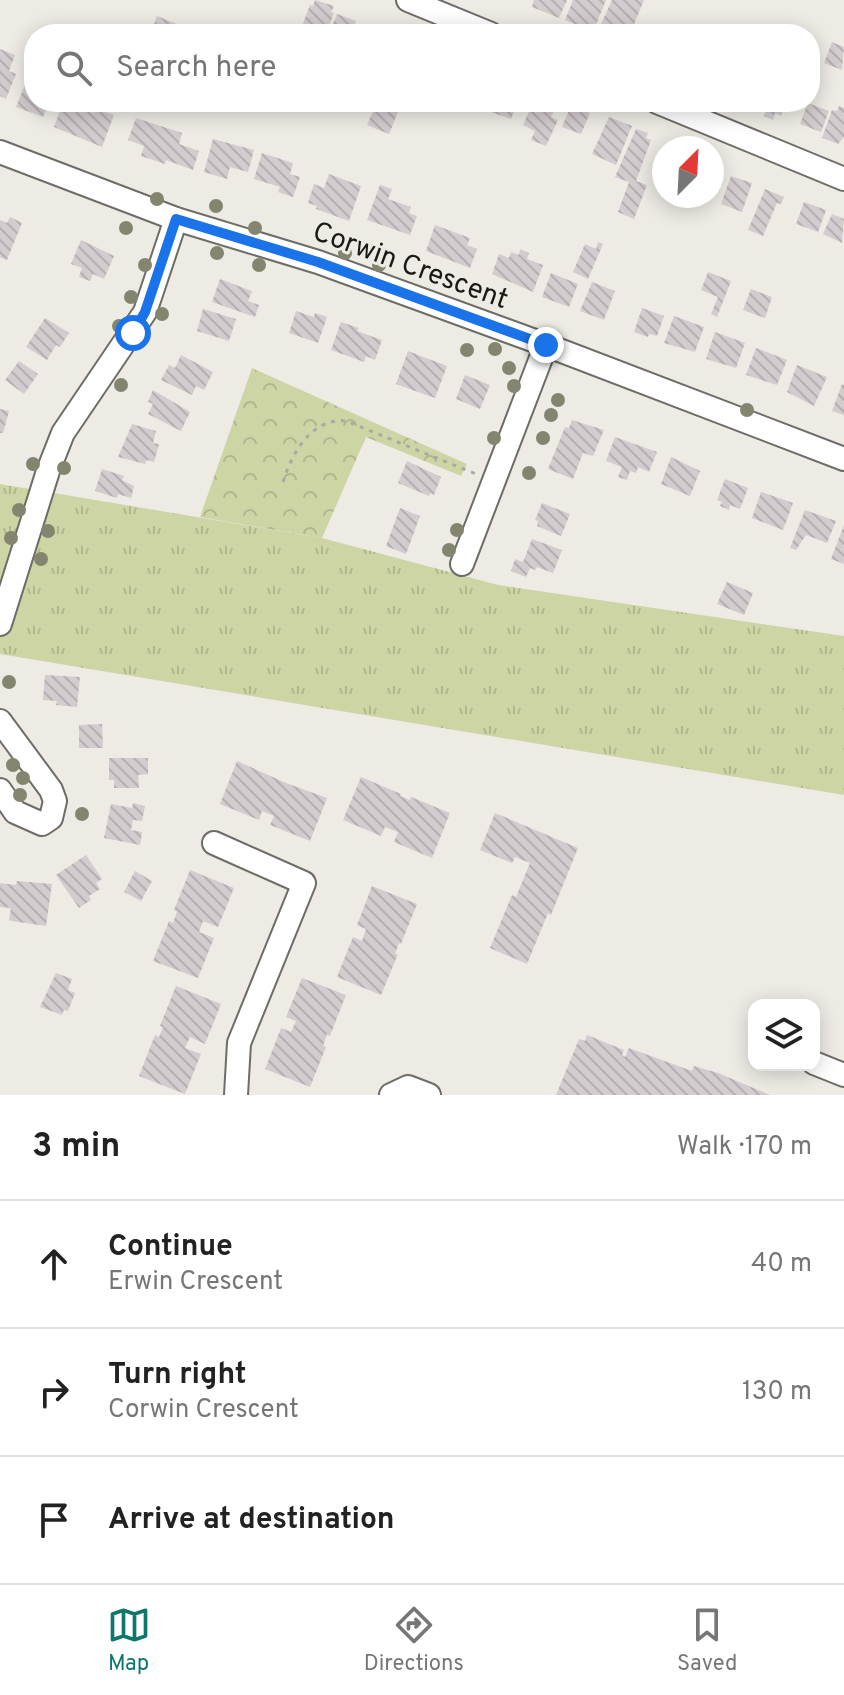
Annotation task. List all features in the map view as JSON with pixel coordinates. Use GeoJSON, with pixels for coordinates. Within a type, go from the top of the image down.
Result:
{"type":"FeatureCollection","features":[{"type":"Feature","properties":{"kind":"street"},"geometry":{"type":"LineString","coordinates":[[408,0],[467,24]]}},
{"type":"Feature","properties":{"kind":"street"},"geometry":{"type":"LineString","coordinates":[[681,112],[844,179]]}},
{"type":"Feature","properties":{"kind":"street","name":"Corwin Crescent"},"geometry":{"type":"LineString","coordinates":[[0,152],[176,219],[318,262],[844,459]]}},
{"type":"Feature","properties":{"kind":"street"},"geometry":{"type":"LineString","coordinates":[[0,624],[63,433],[145,312],[176,219]]}},
{"type":"Feature","properties":{"kind":"street"},"geometry":{"type":"LineString","coordinates":[[462,564],[546,345]]}},
{"type":"Feature","properties":{"kind":"street"},"geometry":{"type":"LineString","coordinates":[[0,721],[51,790],[55,801],[51,818],[42,824],[15,812],[0,790]]}},
{"type":"Feature","properties":{"kind":"street"},"geometry":{"type":"LineString","coordinates":[[214,843],[304,883],[239,1043],[236,1095]]}},
{"type":"Feature","properties":{"kind":"street"},"geometry":{"type":"LineString","coordinates":[[820,1065],[844,1075]]}},
{"type":"Feature","properties":{"kind":"street"},"geometry":{"type":"LineString","coordinates":[[391,1095],[408,1087],[429,1095]]}},
{"type":"Feature","properties":{"kind":"path"},"geometry":{"type":"LineString","coordinates":[[283,482],[300,443],[307,435],[336,420],[346,421],[493,480]]}},
{"type":"Feature","properties":{"kind":"green space"},"geometry":{"type":"Polygon","coordinates":[[[252,368],[467,464],[461,476],[366,437],[322,538],[200,517],[252,368]]]}},
{"type":"Feature","properties":{"kind":"green space"},"geometry":{"type":"Polygon","coordinates":[[[0,484],[322,538],[498,585],[844,636],[844,795],[0,654],[0,484]]]}},
{"type":"Feature","properties":{"kind":"building"},"geometry":{"type":"Polygon","coordinates":[[[315,0],[334,6],[330,24],[303,24],[310,5],[313,6],[315,0]]]}},
{"type":"Feature","properties":{"kind":"building"},"geometry":{"type":"Polygon","coordinates":[[[534,0],[567,0],[559,18],[532,7],[534,0]]]}},
{"type":"Feature","properties":{"kind":"building"},"geometry":{"type":"Polygon","coordinates":[[[573,0],[606,0],[596,24],[574,24],[565,20],[573,0]]]}},
{"type":"Feature","properties":{"kind":"building"},"geometry":{"type":"Polygon","coordinates":[[[612,0],[644,0],[634,24],[601,24],[612,0]]]}},
{"type":"Feature","properties":{"kind":"building"},"geometry":{"type":"Polygon","coordinates":[[[337,14],[356,21],[354,24],[333,24],[337,14]]]}},
{"type":"Feature","properties":{"kind":"building"},"geometry":{"type":"Polygon","coordinates":[[[157,16],[177,24],[154,24],[157,16]]]}},
{"type":"Feature","properties":{"kind":"building"},"geometry":{"type":"Polygon","coordinates":[[[832,42],[844,47],[842,70],[824,63],[832,42]]]}},
{"type":"Feature","properties":{"kind":"building"},"geometry":{"type":"Polygon","coordinates":[[[0,49],[15,55],[9,71],[16,74],[6,99],[0,96],[0,49]]]}},
{"type":"Feature","properties":{"kind":"building"},"geometry":{"type":"Polygon","coordinates":[[[24,87],[24,110],[16,107],[24,87]]]}},
{"type":"Feature","properties":{"kind":"building"},"geometry":{"type":"Polygon","coordinates":[[[839,106],[844,108],[844,137],[838,144],[822,138],[832,110],[837,111],[839,106]]]}},
{"type":"Feature","properties":{"kind":"building"},"geometry":{"type":"Polygon","coordinates":[[[820,108],[829,111],[821,132],[800,124],[805,112],[820,112],[820,108]]]}},
{"type":"Feature","properties":{"kind":"building"},"geometry":{"type":"Polygon","coordinates":[[[59,112],[106,112],[114,115],[102,147],[54,127],[59,112]]]}},
{"type":"Feature","properties":{"kind":"building"},"geometry":{"type":"Polygon","coordinates":[[[373,112],[398,112],[389,134],[367,125],[373,112]]]}},
{"type":"Feature","properties":{"kind":"building"},"geometry":{"type":"Polygon","coordinates":[[[491,112],[514,112],[511,119],[491,112]]]}},
{"type":"Feature","properties":{"kind":"building"},"geometry":{"type":"Polygon","coordinates":[[[529,112],[553,112],[551,117],[558,120],[546,146],[531,140],[535,131],[523,125],[529,112]]]}},
{"type":"Feature","properties":{"kind":"building"},"geometry":{"type":"Polygon","coordinates":[[[568,112],[590,113],[581,134],[562,127],[568,112]]]}},
{"type":"Feature","properties":{"kind":"building"},"geometry":{"type":"Polygon","coordinates":[[[765,112],[783,112],[781,116],[775,113],[773,120],[764,116],[765,112]]]}},
{"type":"Feature","properties":{"kind":"building"},"geometry":{"type":"Polygon","coordinates":[[[609,117],[632,126],[616,165],[592,154],[609,117]]]}},
{"type":"Feature","properties":{"kind":"building"},"geometry":{"type":"Polygon","coordinates":[[[136,118],[182,133],[179,144],[199,151],[193,170],[166,160],[165,164],[141,156],[144,146],[128,140],[136,118]]]}},
{"type":"Feature","properties":{"kind":"building"},"geometry":{"type":"Polygon","coordinates":[[[636,129],[648,133],[646,138],[651,140],[636,181],[647,185],[634,219],[618,212],[629,182],[615,177],[636,129]]]}},
{"type":"Feature","properties":{"kind":"building"},"geometry":{"type":"Polygon","coordinates":[[[213,139],[254,150],[248,172],[230,167],[227,179],[204,172],[213,139]]]}},
{"type":"Feature","properties":{"kind":"building"},"geometry":{"type":"Polygon","coordinates":[[[262,153],[293,163],[290,174],[300,177],[293,197],[278,192],[280,187],[254,179],[262,153]]]}},
{"type":"Feature","properties":{"kind":"building"},"geometry":{"type":"Polygon","coordinates":[[[329,174],[361,186],[349,221],[308,203],[314,184],[324,188],[329,174]]]}},
{"type":"Feature","properties":{"kind":"building"},"geometry":{"type":"Polygon","coordinates":[[[731,176],[752,183],[742,212],[724,205],[731,176]]]}},
{"type":"Feature","properties":{"kind":"building"},"geometry":{"type":"Polygon","coordinates":[[[380,185],[392,189],[388,199],[411,207],[409,213],[417,216],[410,235],[367,220],[380,185]]]}},
{"type":"Feature","properties":{"kind":"building"},"geometry":{"type":"Polygon","coordinates":[[[765,189],[784,197],[781,204],[777,203],[763,236],[748,230],[765,189]]]}},
{"type":"Feature","properties":{"kind":"building"},"geometry":{"type":"Polygon","coordinates":[[[804,202],[826,210],[818,232],[796,224],[804,202]]]}},
{"type":"Feature","properties":{"kind":"building"},"geometry":{"type":"Polygon","coordinates":[[[832,214],[844,219],[842,243],[823,234],[832,214]]]}},
{"type":"Feature","properties":{"kind":"building"},"geometry":{"type":"Polygon","coordinates":[[[10,217],[22,223],[7,260],[0,257],[0,220],[7,223],[10,217]]]}},
{"type":"Feature","properties":{"kind":"building"},"geometry":{"type":"Polygon","coordinates":[[[435,225],[470,238],[467,245],[477,249],[470,268],[426,251],[435,225]]]}},
{"type":"Feature","properties":{"kind":"building"},"geometry":{"type":"Polygon","coordinates":[[[81,240],[114,256],[104,279],[93,274],[90,281],[79,277],[82,268],[71,264],[81,240]]]}},
{"type":"Feature","properties":{"kind":"building"},"geometry":{"type":"Polygon","coordinates":[[[598,242],[603,244],[588,279],[573,272],[585,244],[596,249],[598,242]]]}},
{"type":"Feature","properties":{"kind":"building"},"geometry":{"type":"Polygon","coordinates":[[[520,249],[529,253],[527,259],[543,265],[533,292],[492,274],[499,254],[509,258],[511,252],[519,255],[520,249]]]}},
{"type":"Feature","properties":{"kind":"building"},"geometry":{"type":"Polygon","coordinates":[[[708,272],[731,281],[717,317],[711,314],[718,297],[701,290],[708,272]]]}},
{"type":"Feature","properties":{"kind":"building"},"geometry":{"type":"Polygon","coordinates":[[[551,273],[578,284],[569,307],[542,297],[551,273]]]}},
{"type":"Feature","properties":{"kind":"building"},"geometry":{"type":"Polygon","coordinates":[[[220,279],[252,291],[248,301],[259,305],[255,317],[212,302],[220,279]]]}},
{"type":"Feature","properties":{"kind":"building"},"geometry":{"type":"Polygon","coordinates":[[[592,282],[615,291],[604,320],[580,311],[592,282]]]}},
{"type":"Feature","properties":{"kind":"building"},"geometry":{"type":"Polygon","coordinates":[[[751,289],[772,297],[765,318],[743,310],[751,289]]]}},
{"type":"Feature","properties":{"kind":"building"},"geometry":{"type":"Polygon","coordinates":[[[642,308],[664,316],[657,336],[649,334],[648,337],[634,332],[642,308]]]}},
{"type":"Feature","properties":{"kind":"building"},"geometry":{"type":"Polygon","coordinates":[[[203,309],[236,319],[229,341],[197,331],[203,309]]]}},
{"type":"Feature","properties":{"kind":"building"},"geometry":{"type":"Polygon","coordinates":[[[296,311],[314,317],[315,313],[327,317],[318,343],[289,333],[296,311]]]}},
{"type":"Feature","properties":{"kind":"building"},"geometry":{"type":"Polygon","coordinates":[[[674,316],[704,327],[695,352],[664,343],[674,316]]]}},
{"type":"Feature","properties":{"kind":"building"},"geometry":{"type":"Polygon","coordinates":[[[45,318],[69,333],[60,347],[56,345],[47,360],[26,347],[45,318]]]}},
{"type":"Feature","properties":{"kind":"building"},"geometry":{"type":"Polygon","coordinates":[[[341,322],[382,340],[375,360],[366,356],[364,362],[331,350],[341,322]]]}},
{"type":"Feature","properties":{"kind":"building"},"geometry":{"type":"Polygon","coordinates":[[[715,332],[745,343],[736,368],[706,359],[715,332]]]}},
{"type":"Feature","properties":{"kind":"building"},"geometry":{"type":"Polygon","coordinates":[[[756,348],[787,360],[777,385],[746,375],[756,348]]]}},
{"type":"Feature","properties":{"kind":"building"},"geometry":{"type":"Polygon","coordinates":[[[408,351],[447,366],[435,398],[396,384],[408,351]]]}},
{"type":"Feature","properties":{"kind":"building"},"geometry":{"type":"Polygon","coordinates":[[[181,355],[213,372],[204,390],[196,386],[192,395],[161,380],[169,365],[175,368],[181,355]]]}},
{"type":"Feature","properties":{"kind":"building"},"geometry":{"type":"Polygon","coordinates":[[[19,361],[38,374],[24,394],[5,380],[19,361]]]}},
{"type":"Feature","properties":{"kind":"building"},"geometry":{"type":"Polygon","coordinates":[[[797,365],[827,377],[814,406],[787,392],[797,365]]]}},
{"type":"Feature","properties":{"kind":"building"},"geometry":{"type":"Polygon","coordinates":[[[465,375],[490,385],[480,409],[456,399],[465,375]]]}},
{"type":"Feature","properties":{"kind":"building"},"geometry":{"type":"Polygon","coordinates":[[[844,385],[844,415],[832,411],[844,385]]]}},
{"type":"Feature","properties":{"kind":"building"},"geometry":{"type":"Polygon","coordinates":[[[153,390],[190,412],[181,431],[148,414],[153,404],[148,402],[153,390]]]}},
{"type":"Feature","properties":{"kind":"building"},"geometry":{"type":"Polygon","coordinates":[[[0,409],[9,411],[3,433],[0,433],[0,409]]]}},
{"type":"Feature","properties":{"kind":"building"},"geometry":{"type":"Polygon","coordinates":[[[572,420],[604,430],[593,456],[583,453],[573,479],[548,469],[565,427],[569,428],[572,420]]]}},
{"type":"Feature","properties":{"kind":"building"},"geometry":{"type":"Polygon","coordinates":[[[132,424],[156,431],[153,443],[159,444],[154,462],[147,460],[145,464],[118,457],[132,424]]]}},
{"type":"Feature","properties":{"kind":"building"},"geometry":{"type":"Polygon","coordinates":[[[615,437],[657,452],[649,472],[638,467],[636,473],[630,471],[627,480],[618,477],[622,467],[606,461],[615,437]]]}},
{"type":"Feature","properties":{"kind":"building"},"geometry":{"type":"Polygon","coordinates":[[[671,457],[700,471],[690,496],[661,484],[671,457]]]}},
{"type":"Feature","properties":{"kind":"building"},"geometry":{"type":"Polygon","coordinates":[[[407,461],[441,477],[434,495],[430,493],[429,496],[398,483],[407,461]]]}},
{"type":"Feature","properties":{"kind":"building"},"geometry":{"type":"Polygon","coordinates":[[[102,469],[124,476],[122,480],[134,486],[131,498],[118,494],[117,498],[95,491],[102,469]]]}},
{"type":"Feature","properties":{"kind":"building"},"geometry":{"type":"Polygon","coordinates":[[[725,479],[748,488],[740,509],[730,505],[729,510],[720,506],[722,502],[717,500],[725,479]]]}},
{"type":"Feature","properties":{"kind":"building"},"geometry":{"type":"Polygon","coordinates":[[[761,492],[793,503],[783,530],[752,518],[761,492]]]}},
{"type":"Feature","properties":{"kind":"building"},"geometry":{"type":"Polygon","coordinates":[[[542,503],[570,514],[561,536],[537,526],[538,521],[535,520],[542,503]]]}},
{"type":"Feature","properties":{"kind":"building"},"geometry":{"type":"Polygon","coordinates":[[[400,508],[420,516],[406,554],[386,546],[400,508]]]}},
{"type":"Feature","properties":{"kind":"building"},"geometry":{"type":"Polygon","coordinates":[[[805,510],[836,521],[827,543],[806,535],[796,550],[790,548],[805,510]]]}},
{"type":"Feature","properties":{"kind":"building"},"geometry":{"type":"Polygon","coordinates":[[[844,525],[844,564],[831,559],[844,525]]]}},
{"type":"Feature","properties":{"kind":"building"},"geometry":{"type":"Polygon","coordinates":[[[532,539],[562,550],[553,573],[537,567],[535,570],[530,568],[526,577],[511,571],[515,559],[523,562],[532,539]]]}},
{"type":"Feature","properties":{"kind":"building"},"geometry":{"type":"Polygon","coordinates":[[[727,582],[753,593],[744,615],[717,604],[727,582]]]}},
{"type":"Feature","properties":{"kind":"building"},"geometry":{"type":"Polygon","coordinates":[[[45,675],[80,677],[77,707],[43,700],[45,675]]]}},
{"type":"Feature","properties":{"kind":"building"},"geometry":{"type":"Polygon","coordinates":[[[102,724],[103,748],[79,748],[79,725],[102,724]]]}},
{"type":"Feature","properties":{"kind":"building"},"geometry":{"type":"Polygon","coordinates":[[[109,758],[148,758],[148,774],[138,775],[139,788],[114,788],[114,780],[109,780],[109,758]]]}},
{"type":"Feature","properties":{"kind":"building"},"geometry":{"type":"Polygon","coordinates":[[[237,761],[327,798],[310,841],[270,825],[274,816],[262,811],[259,820],[220,804],[237,761]]]}},
{"type":"Feature","properties":{"kind":"building"},"geometry":{"type":"Polygon","coordinates":[[[361,777],[400,796],[410,800],[411,797],[450,813],[432,858],[394,842],[398,832],[385,827],[381,836],[343,820],[361,777]]]}},
{"type":"Feature","properties":{"kind":"building"},"geometry":{"type":"Polygon","coordinates":[[[133,803],[145,806],[142,821],[133,820],[131,830],[142,832],[140,845],[104,838],[111,804],[132,808],[133,803]]]}},
{"type":"Feature","properties":{"kind":"building"},"geometry":{"type":"Polygon","coordinates":[[[495,813],[578,848],[527,964],[490,948],[512,895],[516,897],[530,863],[515,857],[512,863],[480,850],[495,813]]]}},
{"type":"Feature","properties":{"kind":"building"},"geometry":{"type":"Polygon","coordinates":[[[86,855],[102,879],[96,883],[100,889],[79,908],[56,875],[86,855]]]}},
{"type":"Feature","properties":{"kind":"building"},"geometry":{"type":"Polygon","coordinates":[[[190,870],[234,888],[218,927],[203,921],[199,932],[214,938],[198,978],[153,961],[169,921],[173,923],[177,912],[174,910],[190,870]]]}},
{"type":"Feature","properties":{"kind":"building"},"geometry":{"type":"Polygon","coordinates":[[[135,871],[152,881],[141,901],[124,892],[135,871]]]}},
{"type":"Feature","properties":{"kind":"building"},"geometry":{"type":"Polygon","coordinates":[[[17,881],[52,884],[46,926],[9,920],[11,908],[0,907],[0,883],[16,885],[17,881]]]}},
{"type":"Feature","properties":{"kind":"building"},"geometry":{"type":"Polygon","coordinates":[[[372,886],[417,904],[381,995],[337,977],[353,937],[362,941],[366,929],[357,925],[372,886]]]}},
{"type":"Feature","properties":{"kind":"building"},"geometry":{"type":"Polygon","coordinates":[[[56,973],[72,979],[68,990],[75,993],[68,1011],[64,1010],[62,1015],[40,1007],[56,973]]]}},
{"type":"Feature","properties":{"kind":"building"},"geometry":{"type":"Polygon","coordinates":[[[302,978],[346,995],[330,1036],[327,1034],[323,1046],[326,1047],[310,1087],[265,1069],[281,1028],[291,1032],[296,1021],[286,1017],[302,978]]]}},
{"type":"Feature","properties":{"kind":"building"},"geometry":{"type":"Polygon","coordinates":[[[176,986],[221,1004],[205,1044],[190,1037],[185,1048],[201,1054],[185,1094],[139,1076],[155,1035],[159,1037],[163,1027],[160,1026],[176,986]]]}},
{"type":"Feature","properties":{"kind":"building"},"geometry":{"type":"Polygon","coordinates":[[[587,1035],[624,1050],[622,1055],[625,1057],[629,1048],[692,1071],[694,1066],[718,1073],[770,1095],[556,1095],[579,1039],[585,1041],[587,1035]]]}},
{"type":"Feature","properties":{"kind":"route"},"geometry":{"type":"LineString","coordinates":[[133,333],[145,312],[176,219],[318,262],[546,345]]}}]}
